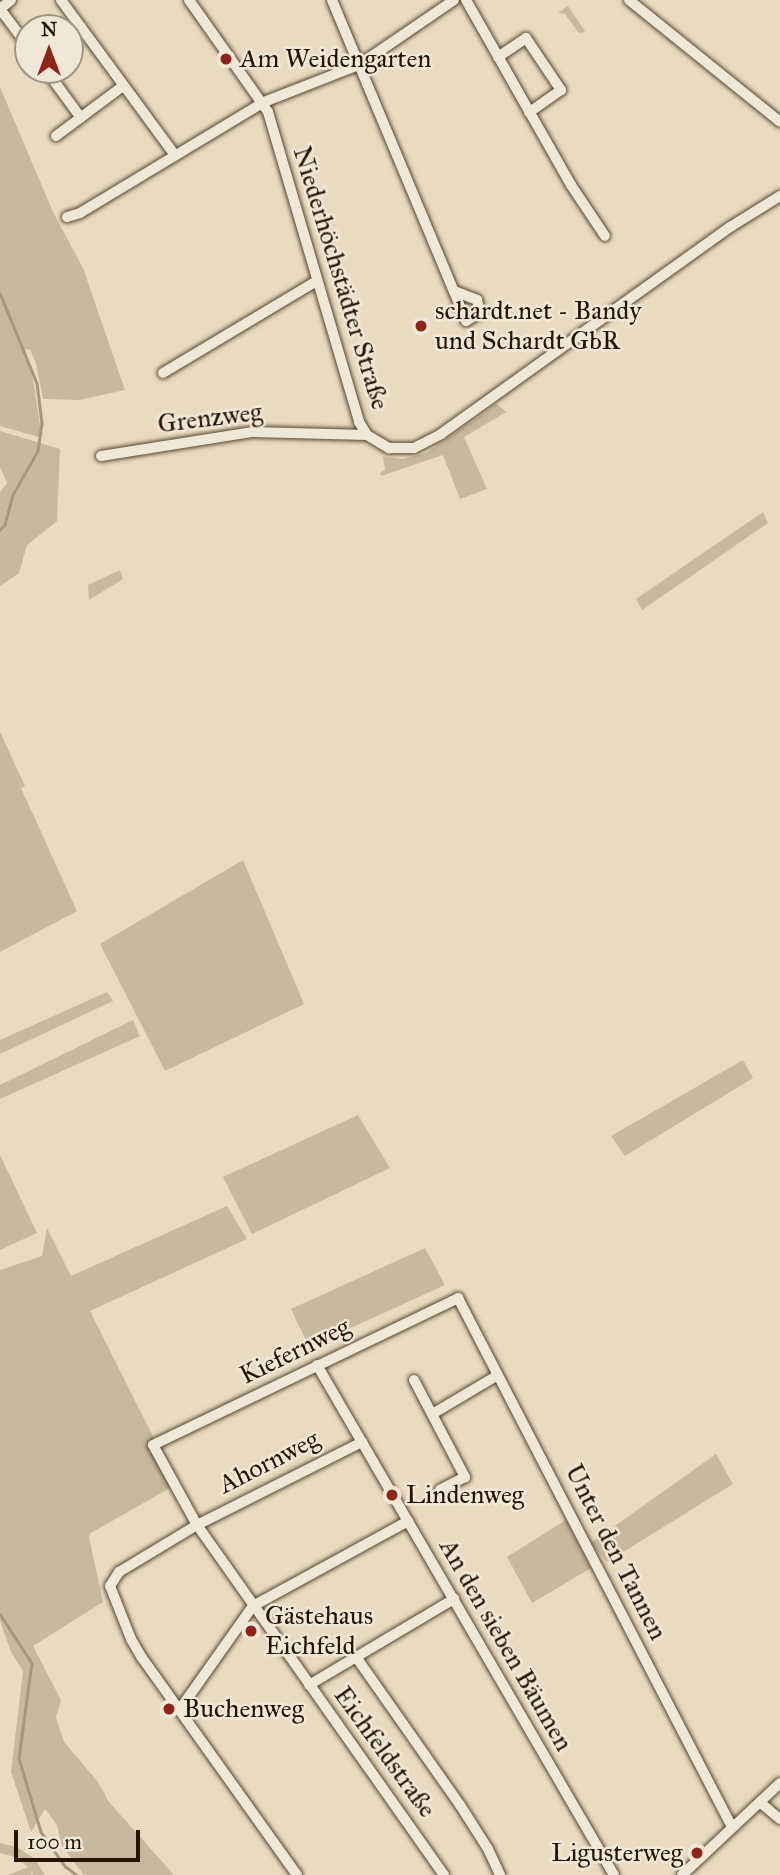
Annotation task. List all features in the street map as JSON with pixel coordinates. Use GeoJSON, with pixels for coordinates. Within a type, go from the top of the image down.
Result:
{"type":"FeatureCollection","features":[{"type":"Feature","properties":{"kind":"street"},"geometry":{"type":"LineString","coordinates":[[11,0],[0,8],[14,27]]}},
{"type":"Feature","properties":{"kind":"street"},"geometry":{"type":"LineString","coordinates":[[61,0],[175,155]]}},
{"type":"Feature","properties":{"kind":"street","name":"Niederhöchstädter Straße"},"geometry":{"type":"LineString","coordinates":[[189,0],[264,102],[359,422],[367,435],[389,448],[414,448],[427,442],[730,227],[780,196]]}},
{"type":"Feature","properties":{"kind":"street"},"geometry":{"type":"LineString","coordinates":[[332,0],[454,291]]}},
{"type":"Feature","properties":{"kind":"street"},"geometry":{"type":"LineString","coordinates":[[67,217],[80,213],[264,102],[359,65],[454,0]]}},
{"type":"Feature","properties":{"kind":"street"},"geometry":{"type":"LineString","coordinates":[[466,0],[590,216],[605,236]]}},
{"type":"Feature","properties":{"kind":"street"},"geometry":{"type":"LineString","coordinates":[[629,0],[780,122]]}},
{"type":"Feature","properties":{"kind":"street"},"geometry":{"type":"LineString","coordinates":[[498,57],[526,38],[561,90],[529,112]]}},
{"type":"Feature","properties":{"kind":"street"},"geometry":{"type":"LineString","coordinates":[[56,84],[81,118]]}},
{"type":"Feature","properties":{"kind":"street"},"geometry":{"type":"LineString","coordinates":[[56,136],[123,86]]}},
{"type":"Feature","properties":{"kind":"street"},"geometry":{"type":"LineString","coordinates":[[163,373],[317,281]]}},
{"type":"Feature","properties":{"kind":"street","name":"Grenzweg"},"geometry":{"type":"LineString","coordinates":[[101,456],[253,432],[367,435]]}},
{"type":"Feature","properties":{"kind":"street","name":"Kiefernweg"},"geometry":{"type":"LineString","coordinates":[[153,1445],[458,1298]]}},
{"type":"Feature","properties":{"kind":"street","name":"Unter den Tannen"},"geometry":{"type":"LineString","coordinates":[[458,1298],[732,1827]]}},
{"type":"Feature","properties":{"kind":"street","name":"An den sieben Bäumen"},"geometry":{"type":"LineString","coordinates":[[317,1365],[614,1875]]}},
{"type":"Feature","properties":{"kind":"street"},"geometry":{"type":"LineString","coordinates":[[434,1413],[498,1375]]}},
{"type":"Feature","properties":{"kind":"street"},"geometry":{"type":"LineString","coordinates":[[414,1380],[434,1413],[465,1477],[440,1490]]}},
{"type":"Feature","properties":{"kind":"street","name":"Ahornweg"},"geometry":{"type":"LineString","coordinates":[[180,1709],[136,1649],[110,1586],[115,1575],[197,1525],[362,1442]]}},
{"type":"Feature","properties":{"kind":"street","name":"Eichfeldstraße"},"geometry":{"type":"LineString","coordinates":[[153,1445],[197,1525],[444,1875]]}},
{"type":"Feature","properties":{"kind":"street"},"geometry":{"type":"LineString","coordinates":[[297,1875],[180,1709],[253,1606],[408,1521]]}},
{"type":"Feature","properties":{"kind":"street"},"geometry":{"type":"LineString","coordinates":[[309,1685],[454,1600]]}},
{"type":"Feature","properties":{"kind":"street"},"geometry":{"type":"LineString","coordinates":[[356,1657],[460,1805],[488,1849],[500,1875]]}},
{"type":"Feature","properties":{"kind":"street"},"geometry":{"type":"LineString","coordinates":[[682,1875],[732,1827],[762,1804],[780,1783]]}},
{"type":"Feature","properties":{"kind":"street"},"geometry":{"type":"LineString","coordinates":[[762,1804],[780,1819]]}},
{"type":"Feature","properties":{"kind":"shaded area"},"geometry":{"type":"Polygon","coordinates":[[[568,6],[585,31],[582,33],[578,32],[565,14],[558,13],[568,6]]]}},
{"type":"Feature","properties":{"kind":"shaded area"},"geometry":{"type":"Polygon","coordinates":[[[0,87],[53,212],[83,268],[125,390],[79,400],[43,399],[36,363],[30,350],[25,349],[31,366],[42,438],[0,426],[0,87]]]}},
{"type":"Feature","properties":{"kind":"shaded area"},"geometry":{"type":"Polygon","coordinates":[[[497,404],[506,412],[464,437],[487,489],[460,499],[443,455],[381,476],[380,473],[385,470],[383,457],[403,459],[426,453],[497,404]]]}},
{"type":"Feature","properties":{"kind":"shaded area"},"geometry":{"type":"Polygon","coordinates":[[[0,431],[60,449],[57,521],[27,545],[19,573],[0,586],[0,492],[7,483],[0,467],[0,431]]]}},
{"type":"Feature","properties":{"kind":"shaded area"},"geometry":{"type":"Polygon","coordinates":[[[763,512],[768,523],[642,610],[636,599],[763,512]]]}},
{"type":"Feature","properties":{"kind":"shaded area"},"geometry":{"type":"Polygon","coordinates":[[[120,570],[123,579],[89,600],[88,585],[120,570]]]}},
{"type":"Feature","properties":{"kind":"shaded area"},"geometry":{"type":"Polygon","coordinates":[[[0,732],[25,786],[21,788],[77,911],[0,952],[0,732]]]}},
{"type":"Feature","properties":{"kind":"shaded area"},"geometry":{"type":"Polygon","coordinates":[[[243,860],[304,1004],[165,1071],[100,944],[243,860]]]}},
{"type":"Feature","properties":{"kind":"shaded area"},"geometry":{"type":"Polygon","coordinates":[[[107,992],[113,1001],[0,1054],[0,1040],[107,992]]]}},
{"type":"Feature","properties":{"kind":"shaded area"},"geometry":{"type":"Polygon","coordinates":[[[133,1020],[140,1036],[0,1099],[0,1085],[133,1020]]]}},
{"type":"Feature","properties":{"kind":"shaded area"},"geometry":{"type":"Polygon","coordinates":[[[743,1060],[753,1078],[625,1156],[611,1136],[743,1060]]]}},
{"type":"Feature","properties":{"kind":"shaded area"},"geometry":{"type":"Polygon","coordinates":[[[358,1115],[390,1168],[252,1234],[223,1177],[358,1115]]]}},
{"type":"Feature","properties":{"kind":"shaded area"},"geometry":{"type":"Polygon","coordinates":[[[0,1155],[37,1233],[0,1250],[0,1155]]]}},
{"type":"Feature","properties":{"kind":"shaded area"},"geometry":{"type":"Polygon","coordinates":[[[227,1206],[247,1239],[90,1311],[177,1484],[91,1533],[89,1537],[103,1602],[33,1646],[61,1700],[56,1717],[64,1742],[98,1782],[109,1802],[174,1875],[84,1875],[62,1846],[57,1825],[45,1809],[31,1832],[11,1772],[23,1671],[11,1652],[0,1621],[0,1270],[42,1256],[47,1228],[71,1276],[227,1206]]]}},
{"type":"Feature","properties":{"kind":"shaded area"},"geometry":{"type":"Polygon","coordinates":[[[425,1248],[445,1285],[309,1347],[291,1309],[425,1248]]]}},
{"type":"Feature","properties":{"kind":"shaded area"},"geometry":{"type":"Polygon","coordinates":[[[716,1454],[733,1484],[607,1562],[591,1543],[716,1454]]]}},
{"type":"Feature","properties":{"kind":"shaded area"},"geometry":{"type":"Polygon","coordinates":[[[566,1520],[591,1568],[532,1603],[507,1557],[566,1520]]]}},
{"type":"Feature","properties":{"kind":"shaded area"},"geometry":{"type":"Polygon","coordinates":[[[0,1843],[17,1847],[35,1859],[45,1875],[34,1875],[30,1870],[32,1875],[8,1875],[28,1867],[15,1857],[0,1853],[0,1843]]]}},
{"type":"Feature","properties":{"kind":"waterway"},"geometry":{"type":"LineString","coordinates":[[0,293],[37,383],[42,423],[38,451],[13,495],[5,525],[0,530]]}},
{"type":"Feature","properties":{"kind":"waterway"},"geometry":{"type":"LineString","coordinates":[[0,1614],[32,1663],[19,1758],[41,1832],[65,1866],[77,1875]]}},
{"type":"Feature","properties":{"kind":"place","name":"Am Weidengarten"},"geometry":{"type":"Point","coordinates":[226,59]}},
{"type":"Feature","properties":{"kind":"place","name":"schardt.net - Bandy und Schardt GbR"},"geometry":{"type":"Point","coordinates":[421,326]}},
{"type":"Feature","properties":{"kind":"place","name":"Lindenweg"},"geometry":{"type":"Point","coordinates":[392,1495]}},
{"type":"Feature","properties":{"kind":"place","name":"Gästehaus Eichfeld"},"geometry":{"type":"Point","coordinates":[251,1631]}},
{"type":"Feature","properties":{"kind":"place","name":"Buchenweg"},"geometry":{"type":"Point","coordinates":[169,1709]}},
{"type":"Feature","properties":{"kind":"place","name":"Ligusterweg"},"geometry":{"type":"Point","coordinates":[697,1853]}}]}
